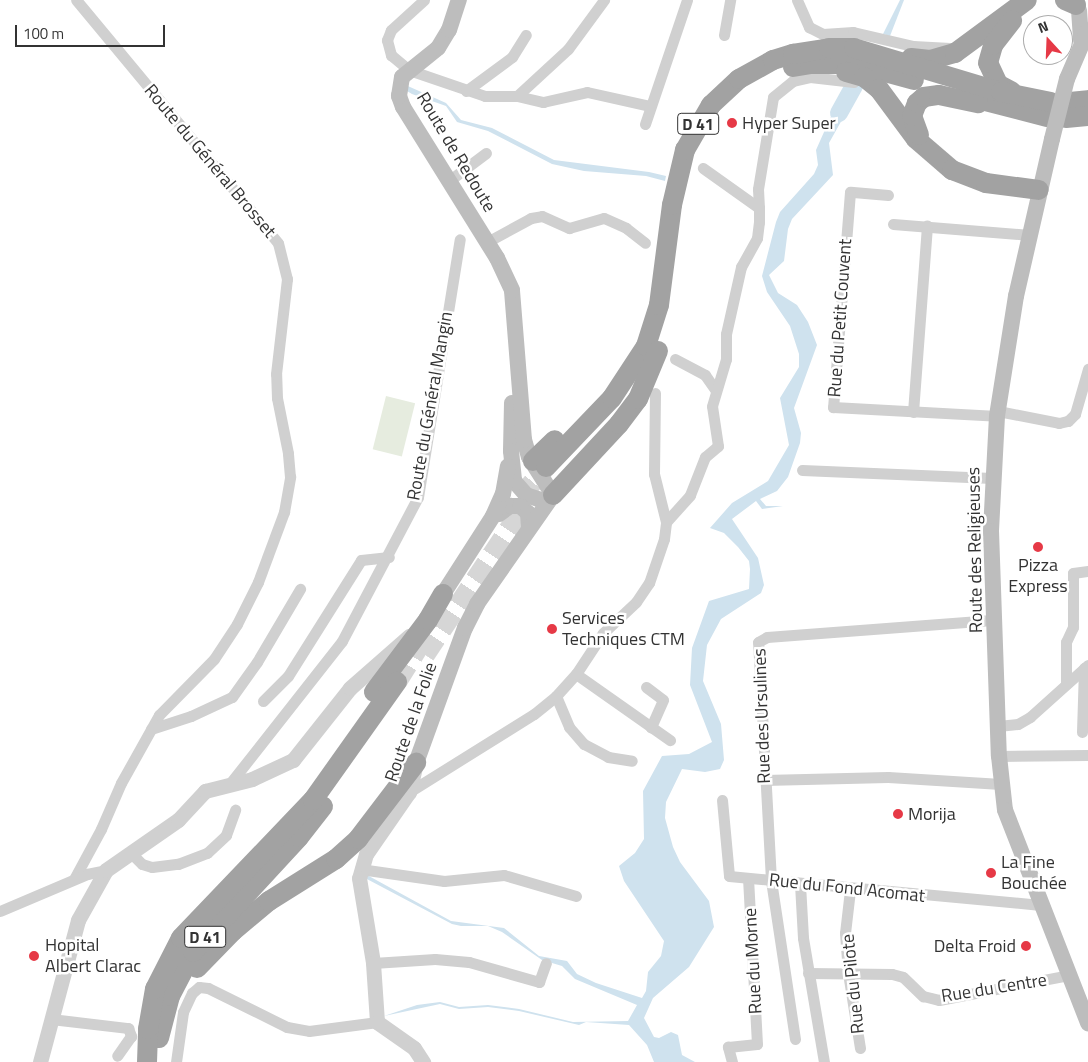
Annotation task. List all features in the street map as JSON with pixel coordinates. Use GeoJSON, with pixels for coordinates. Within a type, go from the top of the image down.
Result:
{"type":"FeatureCollection","features":[{"type":"Feature","properties":{"kind":"highway"},"geometry":{"type":"LineString","coordinates":[[867,50],[930,60],[941,59],[966,46],[1027,0]]}},
{"type":"Feature","properties":{"kind":"highway"},"geometry":{"type":"LineString","coordinates":[[1040,0],[1011,22],[993,44],[989,55],[989,70],[998,84],[1060,107]]}},
{"type":"Feature","properties":{"kind":"highway","name":"D 41"},"geometry":{"type":"LineString","coordinates":[[545,468],[599,398],[629,363],[659,305],[681,164],[690,139],[711,105],[739,79],[773,60],[829,48],[867,50],[933,73],[1088,116]]}},
{"type":"Feature","properties":{"kind":"highway"},"geometry":{"type":"LineString","coordinates":[[810,64],[864,77],[882,92],[913,112]]}},
{"type":"Feature","properties":{"kind":"highway","name":"D 41"},"geometry":{"type":"LineString","coordinates":[[545,468],[631,395],[666,355],[688,177],[697,147],[724,108],[747,88],[776,73],[810,64],[856,64],[1003,107],[1060,107]]}},
{"type":"Feature","properties":{"kind":"highway"},"geometry":{"type":"LineString","coordinates":[[882,92],[930,154],[952,170],[970,178],[1039,190]]}},
{"type":"Feature","properties":{"kind":"highway"},"geometry":{"type":"LineString","coordinates":[[930,154],[917,131],[913,112],[917,104],[931,96],[1003,107]]}},
{"type":"Feature","properties":{"kind":"highway"},"geometry":{"type":"LineString","coordinates":[[550,498],[629,411],[650,376],[666,355]]}},
{"type":"Feature","properties":{"kind":"highway"},"geometry":{"type":"LineString","coordinates":[[279,836],[443,594]]}},
{"type":"Feature","properties":{"kind":"highway","name":"D 41"},"geometry":{"type":"LineString","coordinates":[[148,1062],[152,1004],[170,958],[195,923],[318,793],[401,683],[376,734],[299,838],[193,952],[175,983],[160,1030],[159,1062]]}},
{"type":"Feature","properties":{"kind":"highway"},"geometry":{"type":"LineString","coordinates":[[160,1030],[178,993],[211,951],[269,901],[336,859],[358,839],[416,763]]}},
{"type":"Feature","properties":{"kind":"highway"},"geometry":{"type":"LineString","coordinates":[[389,799],[409,792]]}},
{"type":"Feature","properties":{"kind":"main road","name":"Route de Redoute"},"geometry":{"type":"LineString","coordinates":[[460,0],[449,30],[438,48],[402,77],[399,90],[403,107],[487,242],[512,290],[516,338]]}},
{"type":"Feature","properties":{"kind":"main road","name":"Route des Religieuses"},"geometry":{"type":"LineString","coordinates":[[1077,6],[1084,36],[1067,79],[1039,190],[1016,296],[998,413],[992,478],[999,756],[1005,810],[1088,1023]]}},
{"type":"Feature","properties":{"kind":"main road"},"geometry":{"type":"LineString","coordinates":[[481,536],[499,514],[514,481],[511,451],[516,338]]}},
{"type":"Feature","properties":{"kind":"main road"},"geometry":{"type":"LineString","coordinates":[[514,481],[526,495],[550,498],[545,468],[523,435],[516,338]]}},
{"type":"Feature","properties":{"kind":"main road"},"geometry":{"type":"LineString","coordinates":[[443,594],[467,559],[500,502],[511,451]]}},
{"type":"Feature","properties":{"kind":"main road"},"geometry":{"type":"LineString","coordinates":[[514,481],[545,468]]}},
{"type":"Feature","properties":{"kind":"main road","name":"Route de la Folie"},"geometry":{"type":"LineString","coordinates":[[416,763],[465,628],[477,604],[550,498]]}},
{"type":"Feature","properties":{"kind":"main road"},"geometry":{"type":"LineString","coordinates":[[499,514],[513,505],[520,506],[528,513],[529,528]]}},
{"type":"Feature","properties":{"kind":"street","name":"Route du Général Brosset"},"geometry":{"type":"LineString","coordinates":[[74,879],[89,855],[121,783],[168,703],[214,659],[237,624],[258,582],[284,512],[290,467],[276,374],[287,279],[281,252],[269,230],[76,0]]}},
{"type":"Feature","properties":{"kind":"street"},"geometry":{"type":"LineString","coordinates":[[424,0],[391,30],[387,40],[391,55],[409,70],[485,96],[517,96],[543,102],[587,92],[650,106]]}},
{"type":"Feature","properties":{"kind":"street"},"geometry":{"type":"LineString","coordinates":[[517,96],[568,49],[604,0]]}},
{"type":"Feature","properties":{"kind":"street"},"geometry":{"type":"LineString","coordinates":[[645,124],[687,0]]}},
{"type":"Feature","properties":{"kind":"street"},"geometry":{"type":"LineString","coordinates":[[724,35],[730,0]]}},
{"type":"Feature","properties":{"kind":"street"},"geometry":{"type":"LineString","coordinates":[[797,0],[809,27],[823,34],[867,34],[913,46],[946,48],[982,46],[989,55]]}},
{"type":"Feature","properties":{"kind":"street"},"geometry":{"type":"LineString","coordinates":[[466,91],[512,57],[526,35]]}},
{"type":"Feature","properties":{"kind":"street"},"geometry":{"type":"LineString","coordinates":[[666,522],[690,495],[705,457],[718,446],[712,406],[726,358],[726,334],[741,266],[757,238],[758,189],[768,117],[773,97],[780,88],[793,81],[810,77],[859,84],[882,92]]}},
{"type":"Feature","properties":{"kind":"street"},"geometry":{"type":"LineString","coordinates":[[450,180],[486,153]]}},
{"type":"Feature","properties":{"kind":"street"},"geometry":{"type":"LineString","coordinates":[[703,168],[759,208]]}},
{"type":"Feature","properties":{"kind":"street","name":"Rue du Petit Couvent"},"geometry":{"type":"LineString","coordinates":[[888,195],[850,192],[832,403],[836,409],[998,413],[1059,423],[1068,421],[1075,414],[1088,369]]}},
{"type":"Feature","properties":{"kind":"street"},"geometry":{"type":"LineString","coordinates":[[487,242],[542,216],[568,228],[604,218],[626,228],[645,242]]}},
{"type":"Feature","properties":{"kind":"street"},"geometry":{"type":"LineString","coordinates":[[893,224],[1030,235]]}},
{"type":"Feature","properties":{"kind":"street"},"geometry":{"type":"LineString","coordinates":[[913,412],[927,226]]}},
{"type":"Feature","properties":{"kind":"street","name":"Route du Général Mangin"},"geometry":{"type":"LineString","coordinates":[[228,786],[342,641],[389,557],[418,497],[460,240]]}},
{"type":"Feature","properties":{"kind":"street"},"geometry":{"type":"LineString","coordinates":[[666,355],[705,375],[716,391]]}},
{"type":"Feature","properties":{"kind":"street"},"geometry":{"type":"LineString","coordinates":[[409,792],[527,719],[556,696],[576,674],[603,634],[649,583],[664,539],[666,522],[654,474],[655,393]]}},
{"type":"Feature","properties":{"kind":"street"},"geometry":{"type":"LineString","coordinates":[[802,470],[992,478]]}},
{"type":"Feature","properties":{"kind":"street"},"geometry":{"type":"LineString","coordinates":[[263,701],[288,676],[361,560],[389,557]]}},
{"type":"Feature","properties":{"kind":"street"},"geometry":{"type":"LineString","coordinates":[[1066,684],[1066,642],[1073,627],[1073,573],[1088,570]]}},
{"type":"Feature","properties":{"kind":"street"},"geometry":{"type":"LineString","coordinates":[[152,729],[191,716],[232,697],[257,662],[300,589]]}},
{"type":"Feature","properties":{"kind":"street"},"geometry":{"type":"LineString","coordinates":[[0,910],[74,879],[100,871],[178,820],[198,796],[275,770],[297,757],[350,688],[413,631],[443,594]]}},
{"type":"Feature","properties":{"kind":"street","name":"Rue des Ursulines"},"geometry":{"type":"LineString","coordinates":[[795,1039],[771,880],[758,650],[761,638],[996,620]]}},
{"type":"Feature","properties":{"kind":"street"},"geometry":{"type":"LineString","coordinates":[[998,726],[1024,720],[1086,666]]}},
{"type":"Feature","properties":{"kind":"street"},"geometry":{"type":"LineString","coordinates":[[1082,732],[1086,666]]}},
{"type":"Feature","properties":{"kind":"street"},"geometry":{"type":"LineString","coordinates":[[576,674],[670,740]]}},
{"type":"Feature","properties":{"kind":"street"},"geometry":{"type":"LineString","coordinates":[[646,687],[663,700],[651,727]]}},
{"type":"Feature","properties":{"kind":"street"},"geometry":{"type":"LineString","coordinates":[[556,696],[569,727],[584,744],[608,757],[632,761]]}},
{"type":"Feature","properties":{"kind":"street"},"geometry":{"type":"LineString","coordinates":[[999,756],[1088,755]]}},
{"type":"Feature","properties":{"kind":"street","name":"Route de la Folie"},"geometry":{"type":"LineString","coordinates":[[377,1022],[372,963],[359,890],[360,869],[366,854],[409,792],[416,763]]}},
{"type":"Feature","properties":{"kind":"street"},"geometry":{"type":"LineString","coordinates":[[764,780],[888,778],[1001,784]]}},
{"type":"Feature","properties":{"kind":"street","name":"Rue du Fond Acomat"},"geometry":{"type":"LineString","coordinates":[[722,800],[729,876],[850,890],[1041,905]]}},
{"type":"Feature","properties":{"kind":"street"},"geometry":{"type":"LineString","coordinates":[[130,852],[142,864],[152,867],[178,864],[207,853],[226,835],[235,810]]}},
{"type":"Feature","properties":{"kind":"street"},"geometry":{"type":"LineString","coordinates":[[89,855],[100,871]]}},
{"type":"Feature","properties":{"kind":"street"},"geometry":{"type":"LineString","coordinates":[[360,869],[444,880],[504,875],[576,896]]}},
{"type":"Feature","properties":{"kind":"street"},"geometry":{"type":"LineString","coordinates":[[40,1062],[78,920],[100,871]]}},
{"type":"Feature","properties":{"kind":"street","name":"Rue du Morne"},"geometry":{"type":"LineString","coordinates":[[732,1062],[728,1047],[758,1044],[748,878]]}},
{"type":"Feature","properties":{"kind":"street"},"geometry":{"type":"LineString","coordinates":[[800,884],[808,973],[824,1062]]}},
{"type":"Feature","properties":{"kind":"street","name":"Rue du Pilote"},"geometry":{"type":"LineString","coordinates":[[850,890],[846,934],[848,973],[860,1048]]}},
{"type":"Feature","properties":{"kind":"street"},"geometry":{"type":"LineString","coordinates":[[372,963],[435,959],[469,962],[539,982],[546,963]]}},
{"type":"Feature","properties":{"kind":"street","name":"Rue du Centre"},"geometry":{"type":"LineString","coordinates":[[808,973],[848,973],[903,977],[924,996],[939,1000],[1069,976]]}},
{"type":"Feature","properties":{"kind":"street"},"geometry":{"type":"LineString","coordinates":[[176,1062],[183,1012],[192,993],[203,987],[287,1027],[308,1031],[377,1022],[414,1048],[419,1061]]}},
{"type":"Feature","properties":{"kind":"street"},"geometry":{"type":"LineString","coordinates":[[51,1019],[128,1028],[131,1036],[117,1056]]}},
{"type":"Feature","properties":{"kind":"shaded area"},"geometry":{"type":"Polygon","coordinates":[[[386,396],[415,403],[402,457],[373,449],[386,396]]]}},
{"type":"Feature","properties":{"kind":"water"},"geometry":{"type":"Polygon","coordinates":[[[900,0],[904,0],[890,36],[883,34],[900,0]]]}},
{"type":"Feature","properties":{"kind":"water"},"geometry":{"type":"Polygon","coordinates":[[[401,83],[446,103],[461,120],[492,128],[554,160],[649,172],[666,176],[665,181],[646,176],[584,171],[552,164],[488,131],[457,122],[446,106],[412,94],[400,87],[401,83]]]}},
{"type":"Feature","properties":{"kind":"water"},"geometry":{"type":"Polygon","coordinates":[[[846,91],[857,93],[829,143],[833,175],[792,219],[788,229],[784,261],[769,275],[778,293],[797,305],[808,322],[817,345],[794,408],[801,433],[800,443],[788,477],[777,491],[760,499],[766,506],[783,506],[762,509],[756,501],[732,519],[758,558],[764,585],[761,593],[721,619],[707,645],[703,681],[721,724],[724,760],[720,769],[705,772],[682,769],[666,802],[665,818],[673,847],[680,862],[709,901],[714,927],[689,967],[653,998],[644,1018],[654,1037],[659,1038],[671,1032],[678,1035],[682,1055],[695,1062],[654,1062],[647,1045],[629,1025],[586,1022],[579,1025],[519,1011],[488,1007],[459,1009],[440,1004],[384,1016],[417,1005],[440,1002],[459,1007],[488,1005],[519,1009],[573,1022],[628,1021],[637,1005],[575,979],[562,966],[542,960],[502,932],[488,926],[452,924],[365,878],[367,875],[451,921],[504,928],[539,956],[567,961],[577,974],[596,983],[642,998],[646,991],[648,972],[661,956],[664,941],[624,881],[619,866],[635,853],[644,839],[643,791],[662,756],[689,754],[712,742],[690,685],[692,648],[709,601],[749,589],[750,569],[749,561],[738,547],[724,533],[710,528],[732,503],[768,481],[789,445],[780,398],[799,367],[799,354],[790,326],[767,292],[762,276],[780,212],[814,174],[818,165],[816,150],[840,96],[846,91]]]}},
{"type":"Feature","properties":{"kind":"waterway"},"geometry":{"type":"LineString","coordinates":[[839,113],[854,86]]}},
{"type":"Feature","properties":{"kind":"tunnel"},"geometry":{"type":"LineString","coordinates":[[500,520],[546,467]]}},
{"type":"Feature","properties":{"kind":"tunnel"},"geometry":{"type":"LineString","coordinates":[[425,655],[521,511]]}},
{"type":"Feature","properties":{"kind":"tunnel"},"geometry":{"type":"LineString","coordinates":[[397,682],[425,637]]}},
{"type":"Feature","properties":{"kind":"place","name":"Hyper Super"},"geometry":{"type":"Point","coordinates":[732,123]}},
{"type":"Feature","properties":{"kind":"place","name":"Pizza Express"},"geometry":{"type":"Point","coordinates":[1038,547]}},
{"type":"Feature","properties":{"kind":"place","name":"Services Techniques CTM"},"geometry":{"type":"Point","coordinates":[552,629]}},
{"type":"Feature","properties":{"kind":"place","name":"Morija"},"geometry":{"type":"Point","coordinates":[898,814]}},
{"type":"Feature","properties":{"kind":"place","name":"La Fine Bouchée"},"geometry":{"type":"Point","coordinates":[991,873]}},
{"type":"Feature","properties":{"kind":"place","name":"Delta Froid"},"geometry":{"type":"Point","coordinates":[1026,946]}},
{"type":"Feature","properties":{"kind":"place","name":"Hopital Albert Clarac"},"geometry":{"type":"Point","coordinates":[34,956]}}]}
